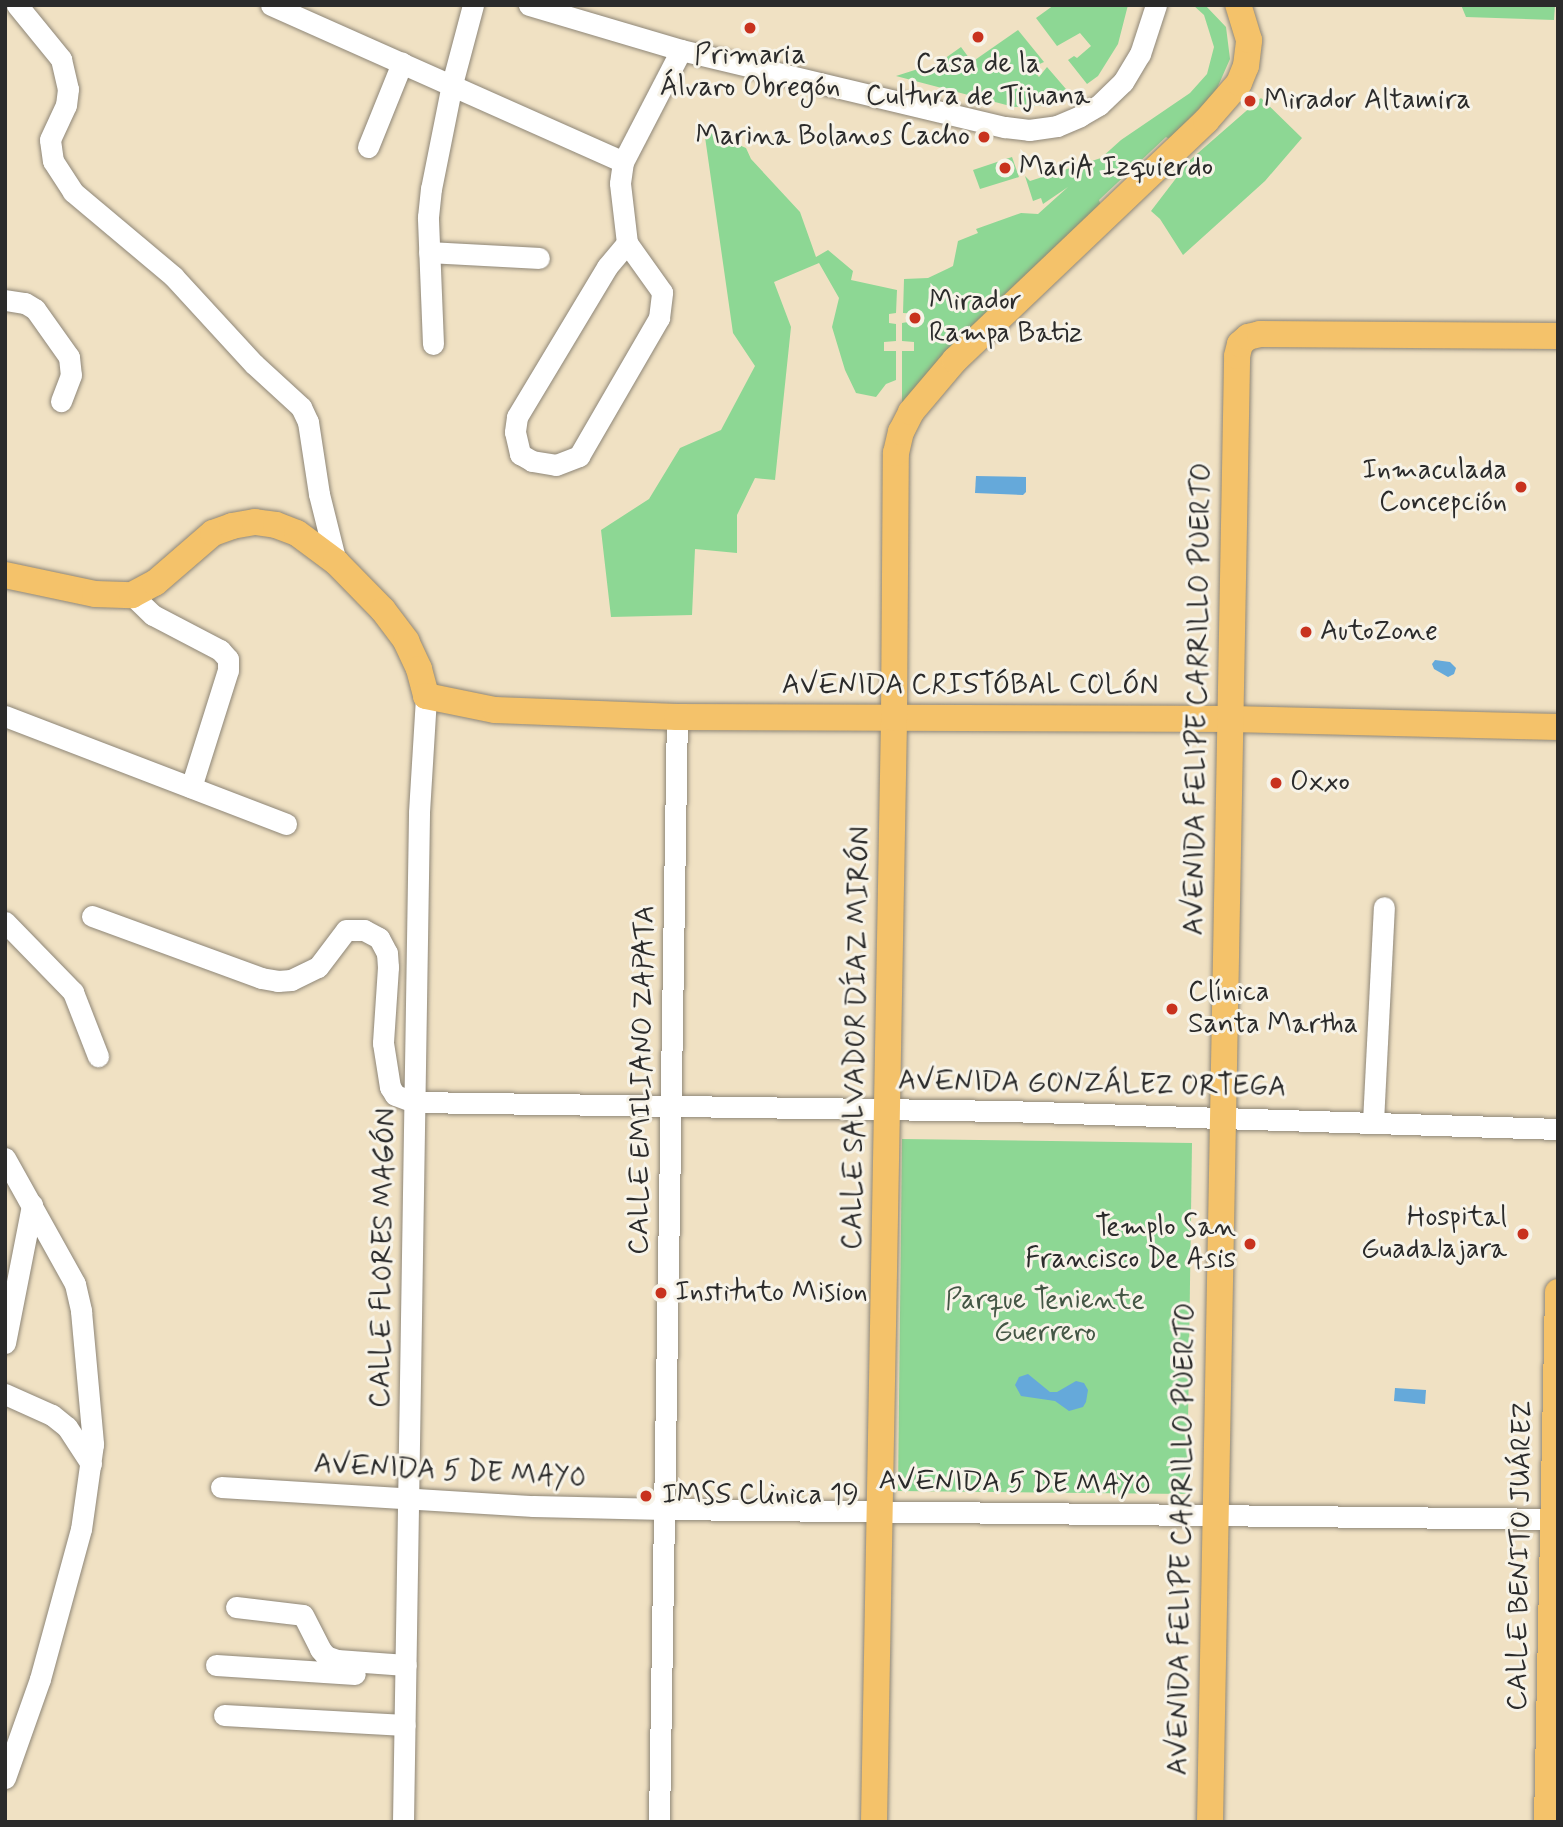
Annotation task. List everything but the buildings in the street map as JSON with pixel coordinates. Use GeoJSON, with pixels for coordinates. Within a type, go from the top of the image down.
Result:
{"type":"FeatureCollection","features":[{"type":"Feature","properties":{"kind":"main road","name":"CALLE SALVADOR DÍAZ MIRÓN"},"geometry":{"type":"LineString","coordinates":[[874,1822],[894,718],[896,453],[901,432],[912,412],[955,360],[1206,121],[1239,83],[1248,52],[1246,27],[1236,7]]}},
{"type":"Feature","properties":{"kind":"main road","name":"AVENIDA FELIPE CARRILLO PUERTO"},"geometry":{"type":"LineString","coordinates":[[1210,1822],[1237,356],[1240,344],[1248,337],[1260,334],[1558,336]]}},
{"type":"Feature","properties":{"kind":"main road"},"geometry":{"type":"LineString","coordinates":[[5,575],[95,594],[132,595],[155,583],[213,533],[256,522],[276,525],[297,533],[336,562],[383,610],[405,641],[419,669],[426,696]]}},
{"type":"Feature","properties":{"kind":"main road","name":"AVENIDA CRISTÓBAL COLÓN"},"geometry":{"type":"LineString","coordinates":[[426,696],[495,710],[677,717],[1231,719],[1558,727]]}},
{"type":"Feature","properties":{"kind":"main road","name":"CALLE BENITO JUÁREZ"},"geometry":{"type":"LineString","coordinates":[[1547,1822],[1558,1292]]}},
{"type":"Feature","properties":{"kind":"street"},"geometry":{"type":"LineString","coordinates":[[17,5],[61,59],[68,89],[66,105],[50,140],[53,160],[73,192],[173,276],[254,364],[301,407],[308,422],[319,494],[336,562]]}},
{"type":"Feature","properties":{"kind":"street"},"geometry":{"type":"LineString","coordinates":[[271,5],[623,162]]}},
{"type":"Feature","properties":{"kind":"street"},"geometry":{"type":"LineString","coordinates":[[433,344],[429,252],[431,189],[452,84],[473,5]]}},
{"type":"Feature","properties":{"kind":"street"},"geometry":{"type":"LineString","coordinates":[[529,5],[681,50],[1004,127],[1029,130],[1057,126],[1099,105],[1123,82],[1140,54],[1156,5]]}},
{"type":"Feature","properties":{"kind":"street"},"geometry":{"type":"LineString","coordinates":[[627,243],[607,267],[517,417],[515,432],[520,454],[532,461],[556,465],[579,456],[659,318],[662,292],[627,243],[620,183],[623,162],[681,50]]}},
{"type":"Feature","properties":{"kind":"street"},"geometry":{"type":"LineString","coordinates":[[368,146],[402,63]]}},
{"type":"Feature","properties":{"kind":"street"},"geometry":{"type":"LineString","coordinates":[[429,252],[539,258]]}},
{"type":"Feature","properties":{"kind":"street"},"geometry":{"type":"LineString","coordinates":[[5,300],[25,303],[35,309],[69,357],[71,375],[61,401]]}},
{"type":"Feature","properties":{"kind":"street"},"geometry":{"type":"LineString","coordinates":[[132,595],[153,615],[220,650],[228,659],[228,670],[191,787]]}},
{"type":"Feature","properties":{"kind":"street","name":"CALLE FLORES MAGÓN"},"geometry":{"type":"LineString","coordinates":[[404,1822],[419,812],[426,696]]}},
{"type":"Feature","properties":{"kind":"street"},"geometry":{"type":"LineString","coordinates":[[5,716],[286,824]]}},
{"type":"Feature","properties":{"kind":"street","name":"CALLE EMILIANO ZAPATA"},"geometry":{"type":"LineString","coordinates":[[659,1822],[677,717]]}},
{"type":"Feature","properties":{"kind":"street"},"geometry":{"type":"LineString","coordinates":[[1373,1122],[1384,907]]}},
{"type":"Feature","properties":{"kind":"street"},"geometry":{"type":"LineString","coordinates":[[92,916],[261,978],[278,981],[290,981],[318,968],[346,929],[364,930],[379,937],[387,953],[383,1043],[390,1087],[395,1095],[414,1102]]}},
{"type":"Feature","properties":{"kind":"street"},"geometry":{"type":"LineString","coordinates":[[5,922],[72,992],[98,1056]]}},
{"type":"Feature","properties":{"kind":"street","name":"AVENIDA GONZÁLEZ ORTEGA"},"geometry":{"type":"LineString","coordinates":[[414,1102],[887,1108],[1558,1129]]}},
{"type":"Feature","properties":{"kind":"street"},"geometry":{"type":"LineString","coordinates":[[5,1778],[51,1644],[81,1529],[92,1466],[93,1418],[78,1296],[70,1273],[9,1170]]}},
{"type":"Feature","properties":{"kind":"street"},"geometry":{"type":"LineString","coordinates":[[5,1343],[32,1205]]}},
{"type":"Feature","properties":{"kind":"street"},"geometry":{"type":"LineString","coordinates":[[5,1394],[43,1410],[67,1427],[92,1466]]}},
{"type":"Feature","properties":{"kind":"street","name":"AVENIDA 5 DE MAYO"},"geometry":{"type":"LineString","coordinates":[[220,1487],[665,1509],[1555,1519]]}},
{"type":"Feature","properties":{"kind":"street"},"geometry":{"type":"LineString","coordinates":[[236,1607],[303,1615],[326,1656],[406,1671]]}},
{"type":"Feature","properties":{"kind":"street"},"geometry":{"type":"LineString","coordinates":[[216,1665],[406,1671]]}},
{"type":"Feature","properties":{"kind":"street"},"geometry":{"type":"LineString","coordinates":[[225,1715],[405,1725]]}},
{"type":"Feature","properties":{"kind":"green space"},"geometry":{"type":"Polygon","coordinates":[[[1054,5],[1128,5],[1118,44],[1098,76],[1087,84],[1068,60],[1074,56],[1077,58],[1091,46],[1080,33],[1057,46],[1036,18],[1054,5]]]}},
{"type":"Feature","properties":{"kind":"green space"},"geometry":{"type":"Polygon","coordinates":[[[1193,5],[1205,5],[1226,27],[1230,59],[1215,93],[1169,139],[1166,137],[1099,200],[1101,206],[902,403],[902,351],[914,351],[914,342],[902,341],[902,323],[920,320],[920,314],[903,313],[904,279],[928,278],[953,266],[958,241],[978,233],[976,229],[1021,213],[1038,214],[1068,187],[1043,204],[1041,198],[1033,201],[1025,176],[1030,181],[1101,158],[1121,140],[1190,93],[1207,74],[1214,47],[1204,15],[1193,5]]]}},
{"type":"Feature","properties":{"kind":"green space"},"geometry":{"type":"Polygon","coordinates":[[[1461,5],[1555,5],[1554,20],[1466,17],[1461,5]]]}},
{"type":"Feature","properties":{"kind":"green space"},"geometry":{"type":"Polygon","coordinates":[[[1018,30],[1044,62],[1031,68],[1039,77],[1047,67],[1072,96],[1050,105],[1014,107],[896,76],[918,69],[927,71],[961,47],[972,62],[1018,30]]]}},
{"type":"Feature","properties":{"kind":"green space"},"geometry":{"type":"Polygon","coordinates":[[[1261,98],[1302,138],[1265,181],[1183,255],[1160,219],[1151,211],[1190,160],[1261,98]]]}},
{"type":"Feature","properties":{"kind":"green space"},"geometry":{"type":"Polygon","coordinates":[[[704,130],[746,148],[751,159],[800,212],[816,257],[828,250],[853,271],[851,280],[897,290],[896,313],[889,314],[889,323],[896,324],[896,341],[884,342],[884,351],[896,351],[896,380],[886,384],[876,397],[856,393],[845,370],[832,327],[839,298],[819,263],[774,282],[791,327],[775,480],[755,478],[737,515],[737,553],[695,549],[692,615],[611,617],[601,530],[649,499],[680,448],[721,430],[755,366],[733,333],[704,130]]]}},
{"type":"Feature","properties":{"kind":"green space"},"geometry":{"type":"Polygon","coordinates":[[[1012,157],[1019,177],[980,189],[973,170],[1012,157]]]}},
{"type":"Feature","properties":{"kind":"green space","name":"Parque Teniente Guerrero"},"geometry":{"type":"Polygon","coordinates":[[[902,1139],[1192,1143],[1187,1494],[898,1491],[902,1139]]]}},
{"type":"Feature","properties":{"kind":"water"},"geometry":{"type":"Polygon","coordinates":[[[976,476],[1026,477],[1026,492],[1023,495],[975,493],[976,476]]]}},
{"type":"Feature","properties":{"kind":"water"},"geometry":{"type":"Polygon","coordinates":[[[1435,660],[1450,662],[1456,668],[1454,674],[1448,677],[1434,669],[1432,664],[1435,660]]]}},
{"type":"Feature","properties":{"kind":"water"},"geometry":{"type":"Polygon","coordinates":[[[1028,1374],[1050,1392],[1057,1392],[1076,1381],[1084,1383],[1088,1390],[1086,1402],[1083,1407],[1069,1411],[1055,1401],[1021,1396],[1015,1385],[1019,1377],[1028,1374]]]}},
{"type":"Feature","properties":{"kind":"water"},"geometry":{"type":"Polygon","coordinates":[[[1395,1388],[1426,1390],[1425,1404],[1394,1401],[1395,1388]]]}},
{"type":"Feature","properties":{"kind":"place","name":"Primaria Álvaro Obregón"},"geometry":{"type":"Point","coordinates":[750,28]}},
{"type":"Feature","properties":{"kind":"place","name":"Casa de la Cultura de Tijuana"},"geometry":{"type":"Point","coordinates":[978,37]}},
{"type":"Feature","properties":{"kind":"place","name":"Mirador Altamira"},"geometry":{"type":"Point","coordinates":[1250,101]}},
{"type":"Feature","properties":{"kind":"place","name":"Marina Bolanos Cacho"},"geometry":{"type":"Point","coordinates":[984,137]}},
{"type":"Feature","properties":{"kind":"place","name":"MariA Izquierdo"},"geometry":{"type":"Point","coordinates":[1005,168]}},
{"type":"Feature","properties":{"kind":"place","name":"Mirador Rampa Batiz"},"geometry":{"type":"Point","coordinates":[915,318]}},
{"type":"Feature","properties":{"kind":"place","name":"Inmaculada Concepción"},"geometry":{"type":"Point","coordinates":[1521,487]}},
{"type":"Feature","properties":{"kind":"place","name":"AutoZone"},"geometry":{"type":"Point","coordinates":[1306,632]}},
{"type":"Feature","properties":{"kind":"place","name":"Oxxo"},"geometry":{"type":"Point","coordinates":[1276,783]}},
{"type":"Feature","properties":{"kind":"place","name":"Clínica Santa Martha"},"geometry":{"type":"Point","coordinates":[1172,1009]}},
{"type":"Feature","properties":{"kind":"place","name":"Hospital Guadalajara"},"geometry":{"type":"Point","coordinates":[1523,1234]}},
{"type":"Feature","properties":{"kind":"place","name":"Templo San Francisco De Asis"},"geometry":{"type":"Point","coordinates":[1250,1244]}},
{"type":"Feature","properties":{"kind":"place","name":"Instituto Mision"},"geometry":{"type":"Point","coordinates":[661,1293]}},
{"type":"Feature","properties":{"kind":"place","name":"IMSS Clinica 19"},"geometry":{"type":"Point","coordinates":[646,1496]}}]}
